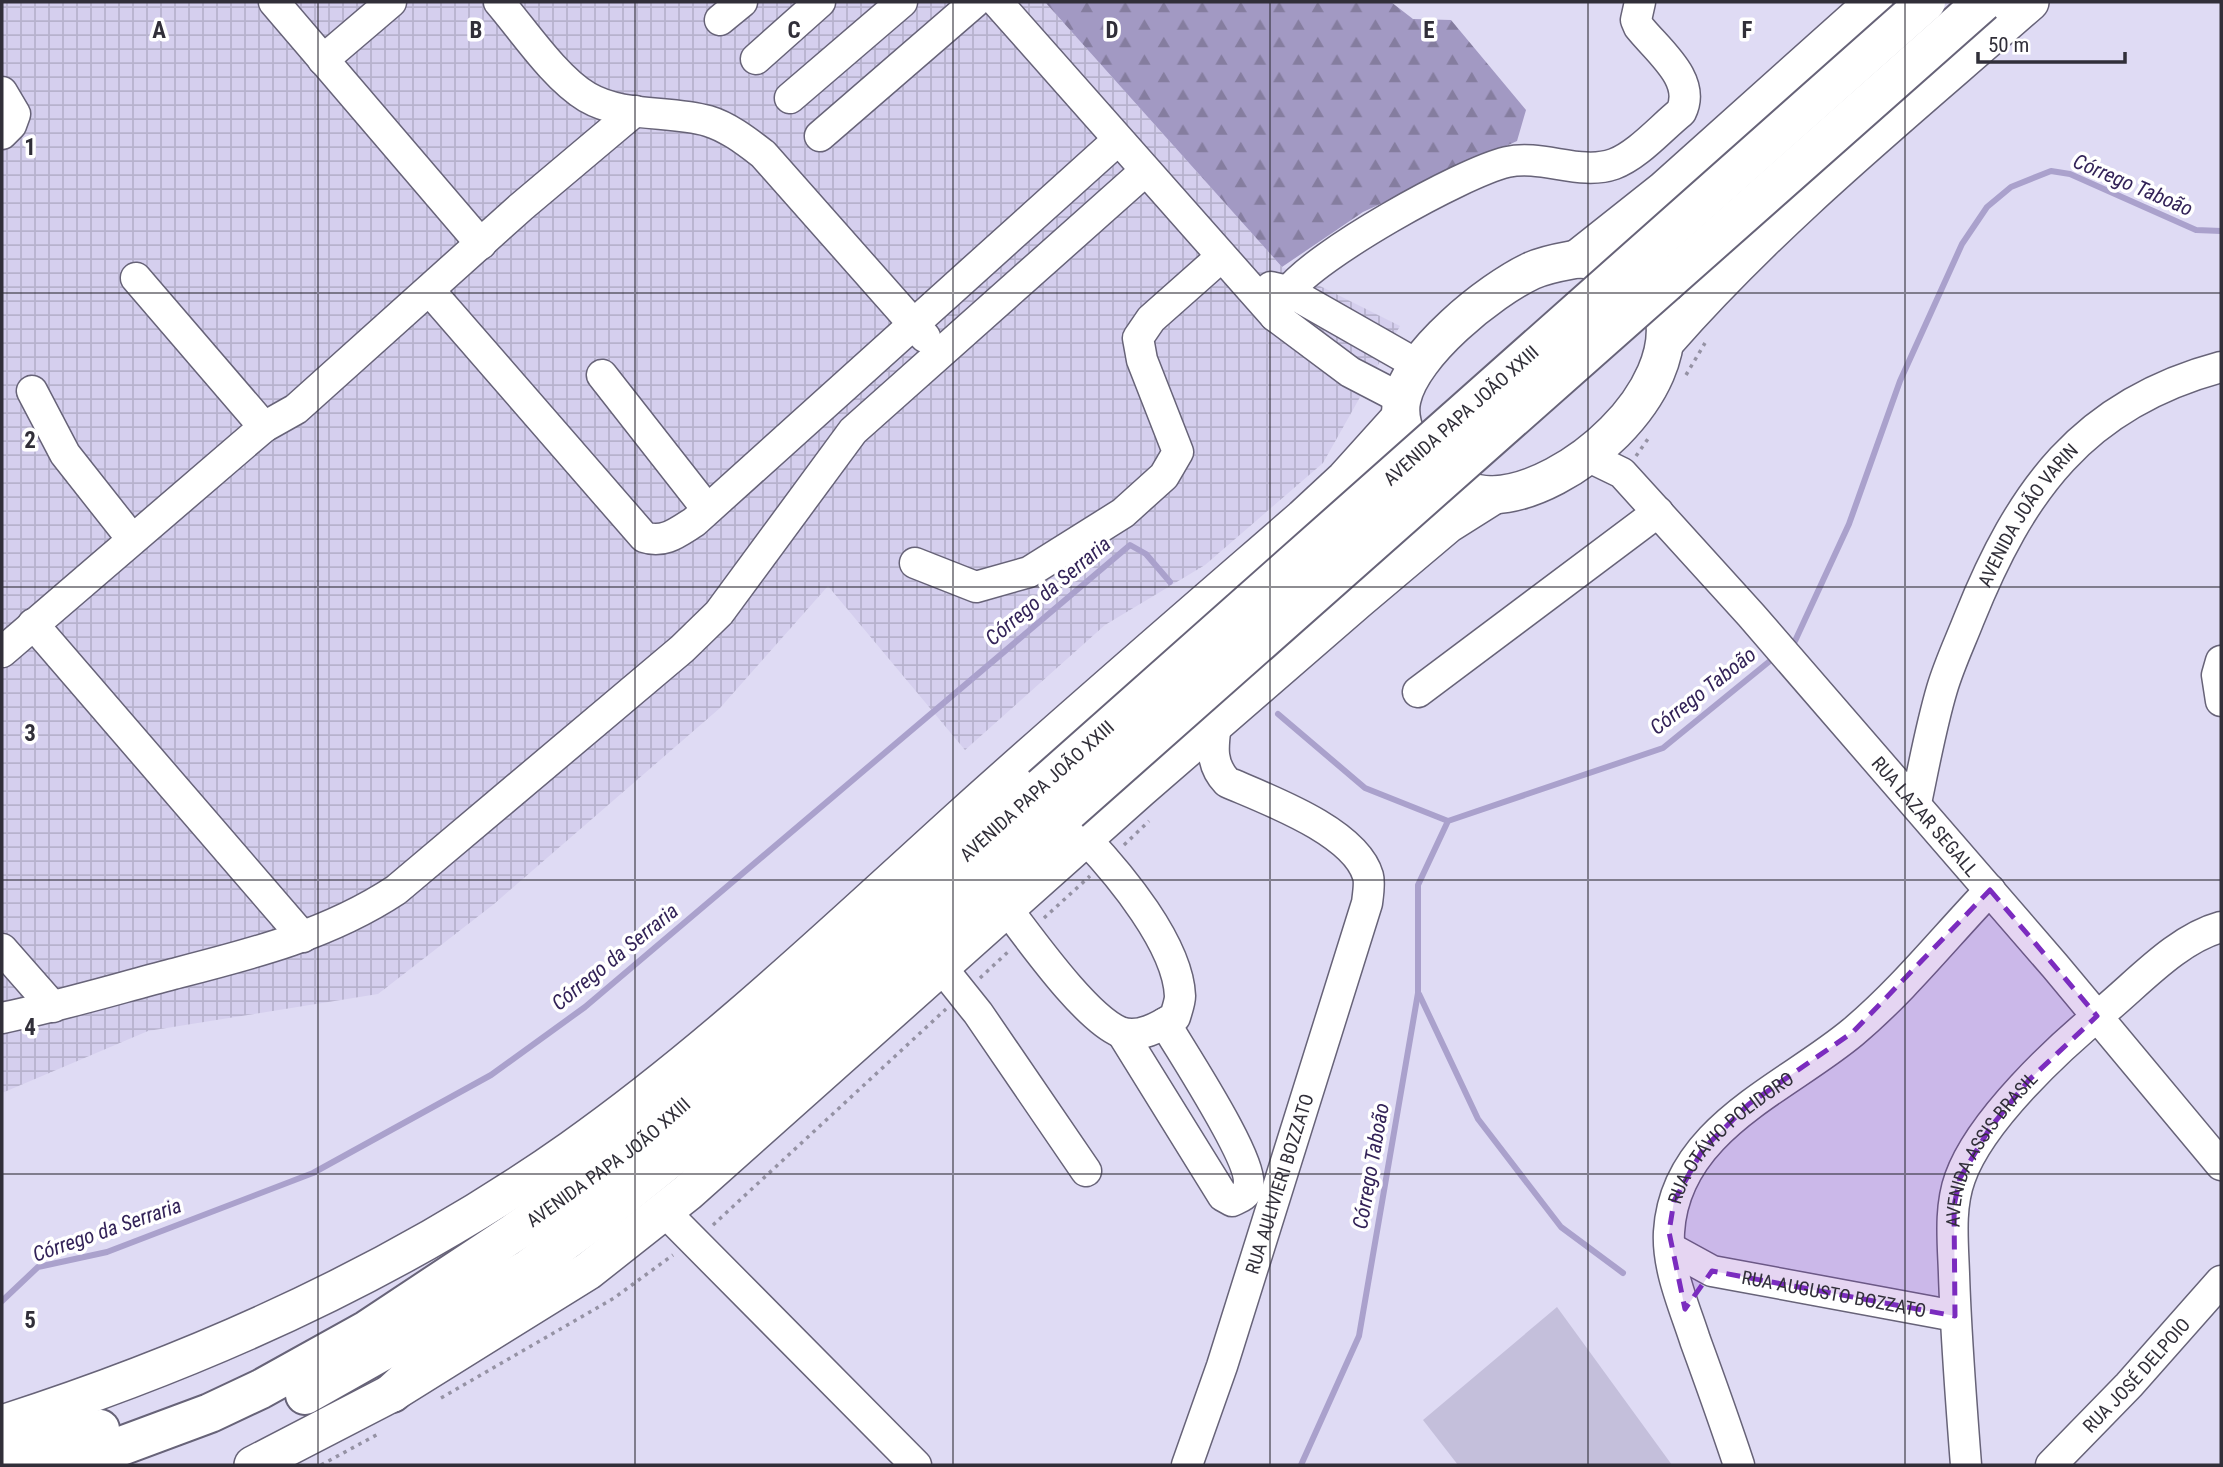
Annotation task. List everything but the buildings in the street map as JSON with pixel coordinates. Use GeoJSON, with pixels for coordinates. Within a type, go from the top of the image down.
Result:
{"type":"FeatureCollection","features":[{"type":"Feature","properties":{"kind":"highway","name":"AVENIDA PAPA JOÃO XXIII"},"geometry":{"type":"LineString","coordinates":[[70,1465],[210,1413],[261,1389],[311,1363],[440,1284],[641,1142],[1065,812],[1926,2]]}},
{"type":"Feature","properties":{"kind":"highway","name":"AVENIDA PAPA JOÃO XXIII"},"geometry":{"type":"LineString","coordinates":[[150,1465],[301,1397],[528,1269],[723,1116],[1983,2]]}},
{"type":"Feature","properties":{"kind":"highway"},"geometry":{"type":"LineString","coordinates":[[392,1393],[528,1269]]}},
{"type":"Feature","properties":{"kind":"highway"},"geometry":{"type":"LineString","coordinates":[[2,1460],[105,1428],[195,1394],[440,1284]]}},
{"type":"Feature","properties":{"kind":"main road"},"geometry":{"type":"LineString","coordinates":[[1577,259],[1664,190],[1874,2]]}},
{"type":"Feature","properties":{"kind":"main road"},"geometry":{"type":"LineString","coordinates":[[1667,340],[1716,285],[1790,215],[2030,2]]}},
{"type":"Feature","properties":{"kind":"main road"},"geometry":{"type":"LineString","coordinates":[[1577,259],[1608,261],[1636,270],[1660,299],[1667,340],[1659,369],[1642,398],[1614,433],[1587,456],[1543,481],[1494,495],[1470,492],[1448,484],[1424,463],[1407,437],[1401,409],[1418,365],[1466,317],[1502,287],[1532,271],[1577,259]]}},
{"type":"Feature","properties":{"kind":"main road","name":"AVENIDA PAPA JOÃO XXIII"},"geometry":{"type":"LineString","coordinates":[[2,1424],[100,1392],[274,1321],[423,1242],[571,1149],[728,1024],[1345,480],[1401,409]]}},
{"type":"Feature","properties":{"kind":"main road","name":"AVENIDA PAPA JOÃO XXIII"},"geometry":{"type":"LineString","coordinates":[[253,1465],[392,1393],[587,1270],[664,1211],[1007,909],[1065,812],[1216,724],[1432,537],[1494,495]]}},
{"type":"Feature","properties":{"kind":"street"},"geometry":{"type":"LineString","coordinates":[[274,2],[481,244]]}},
{"type":"Feature","properties":{"kind":"street"},"geometry":{"type":"LineString","coordinates":[[323,60],[391,2]]}},
{"type":"Feature","properties":{"kind":"street"},"geometry":{"type":"LineString","coordinates":[[499,2],[566,79],[586,96],[635,111],[708,121],[740,136],[786,178],[940,354]]}},
{"type":"Feature","properties":{"kind":"street"},"geometry":{"type":"LineString","coordinates":[[756,58],[820,2]]}},
{"type":"Feature","properties":{"kind":"street"},"geometry":{"type":"LineString","coordinates":[[790,98],[902,2]]}},
{"type":"Feature","properties":{"kind":"street"},"geometry":{"type":"LineString","coordinates":[[820,136],[975,2]]}},
{"type":"Feature","properties":{"kind":"street"},"geometry":{"type":"LineString","coordinates":[[996,2],[1144,172],[1243,279],[1282,304],[1418,365]]}},
{"type":"Feature","properties":{"kind":"street"},"geometry":{"type":"LineString","coordinates":[[1282,304],[1322,260],[1355,239],[1480,173],[1507,162],[1534,160],[1582,167],[1613,164],[1681,112],[1688,99],[1687,89],[1681,77],[1639,27],[1636,20],[1640,2]]}},
{"type":"Feature","properties":{"kind":"street"},"geometry":{"type":"LineString","coordinates":[[2,92],[15,114],[11,125],[2,134]]}},
{"type":"Feature","properties":{"kind":"street"},"geometry":{"type":"LineString","coordinates":[[2,652],[264,427],[296,409],[635,111]]}},
{"type":"Feature","properties":{"kind":"street"},"geometry":{"type":"LineString","coordinates":[[430,291],[644,537],[654,541],[665,539],[678,533],[707,509],[912,322],[1118,140]]}},
{"type":"Feature","properties":{"kind":"street"},"geometry":{"type":"LineString","coordinates":[[2,1018],[53,1007],[303,937],[358,915],[396,890],[682,649],[719,613],[853,431],[1144,172]]}},
{"type":"Feature","properties":{"kind":"street"},"geometry":{"type":"LineString","coordinates":[[915,563],[976,587],[1029,572],[1123,513],[1164,476],[1178,452],[1142,360],[1138,338],[1151,319],[1221,257]]}},
{"type":"Feature","properties":{"kind":"street"},"geometry":{"type":"LineString","coordinates":[[136,278],[264,427]]}},
{"type":"Feature","properties":{"kind":"street"},"geometry":{"type":"LineString","coordinates":[[1282,304],[1350,372],[1401,409]]}},
{"type":"Feature","properties":{"kind":"street","name":"AVENIDA JOÃO VARIN"},"geometry":{"type":"LineString","coordinates":[[1916,803],[1942,688],[2005,538],[2032,494],[2060,460],[2106,418],[2192,375],[2221,367]]}},
{"type":"Feature","properties":{"kind":"street"},"geometry":{"type":"LineString","coordinates":[[602,374],[707,509]]}},
{"type":"Feature","properties":{"kind":"street"},"geometry":{"type":"LineString","coordinates":[[32,391],[65,454],[132,539]]}},
{"type":"Feature","properties":{"kind":"street"},"geometry":{"type":"LineString","coordinates":[[1614,433],[1622,472]]}},
{"type":"Feature","properties":{"kind":"street","name":"RUA LAZAR SEGALL"},"geometry":{"type":"LineString","coordinates":[[1587,456],[1622,472],[1751,615],[1916,803],[2221,1165]]}},
{"type":"Feature","properties":{"kind":"street"},"geometry":{"type":"LineString","coordinates":[[1418,692],[1658,512]]}},
{"type":"Feature","properties":{"kind":"street"},"geometry":{"type":"LineString","coordinates":[[33,624],[303,937]]}},
{"type":"Feature","properties":{"kind":"street"},"geometry":{"type":"LineString","coordinates":[[2221,661],[2217,675],[2221,701]]}},
{"type":"Feature","properties":{"kind":"street","name":"RUA AULIVIERI BOZZATO"},"geometry":{"type":"LineString","coordinates":[[1187,1465],[1222,1366],[1367,903],[1368,876],[1353,852],[1308,820],[1227,782],[1218,772],[1214,762],[1216,724]]}},
{"type":"Feature","properties":{"kind":"street"},"geometry":{"type":"LineString","coordinates":[[1892,776],[1928,747]]}},
{"type":"Feature","properties":{"kind":"street"},"geometry":{"type":"LineString","coordinates":[[1065,812],[1122,876],[1171,957],[1180,997],[1175,1017],[1151,1032],[1122,1033]]}},
{"type":"Feature","properties":{"kind":"street","name":"RUA OTÁVIO POLIDORO"},"geometry":{"type":"LineString","coordinates":[[1739,1465],[1685,1309],[1670,1248],[1674,1201],[1703,1149],[1749,1104],[1853,1032],[1886,1001],[1990,890]]}},
{"type":"Feature","properties":{"kind":"street"},"geometry":{"type":"LineString","coordinates":[[1007,909],[1101,1019],[1122,1033],[1223,1196],[1231,1201],[1244,1195],[1249,1186],[1243,1156],[1165,1023]]}},
{"type":"Feature","properties":{"kind":"street","name":"AVENIDA ASSIS BRASIL"},"geometry":{"type":"LineString","coordinates":[[1966,1465],[1955,1315],[1953,1219],[1960,1178],[1990,1128],[2029,1080],[2097,1017],[2182,947],[2221,926]]}},
{"type":"Feature","properties":{"kind":"street"},"geometry":{"type":"LineString","coordinates":[[2,948],[53,1007]]}},
{"type":"Feature","properties":{"kind":"street"},"geometry":{"type":"LineString","coordinates":[[942,968],[978,1013],[1086,1171]]}},
{"type":"Feature","properties":{"kind":"street"},"geometry":{"type":"LineString","coordinates":[[664,1211],[916,1465]]}},
{"type":"Feature","properties":{"kind":"street","name":"RUA AUGUSTO BOZZATO"},"geometry":{"type":"LineString","coordinates":[[1670,1248],[1712,1271],[1955,1315]]}},
{"type":"Feature","properties":{"kind":"street"},"geometry":{"type":"LineString","coordinates":[[1685,1309],[1712,1271]]}},
{"type":"Feature","properties":{"kind":"street","name":"RUA JOSÉ DELPOIO"},"geometry":{"type":"LineString","coordinates":[[2051,1465],[2129,1385],[2221,1281]]}},
{"type":"Feature","properties":{"kind":"highlighted area"},"geometry":{"type":"Polygon","coordinates":[[[1990,890],[2097,1016],[2029,1080],[1990,1128],[1960,1178],[1954,1206],[1955,1316],[1712,1271],[1685,1309],[1669,1232],[1674,1201],[1703,1149],[1749,1104],[1853,1032],[1990,890]]]}},
{"type":"Feature","properties":{"kind":"shaded area"},"geometry":{"type":"Polygon","coordinates":[[[2,2],[1045,2],[1282,267],[1400,326],[1323,463],[1205,565],[1105,625],[965,750],[828,586],[720,708],[494,904],[378,994],[148,1031],[2,1093],[2,2]]]}},
{"type":"Feature","properties":{"kind":"shaded area"},"geometry":{"type":"Polygon","coordinates":[[[1557,1307],[1672,1465],[1458,1465],[1423,1420],[1557,1307]]]}},
{"type":"Feature","properties":{"kind":"green space"},"geometry":{"type":"Polygon","coordinates":[[[1045,2],[1391,2],[1413,19],[1451,20],[1526,110],[1517,141],[1363,212],[1282,267],[1045,2]]]}},
{"type":"Feature","properties":{"kind":"waterway","name":"Córrego Taboão"},"geometry":{"type":"LineString","coordinates":[[1790,645],[1795,641],[1849,524],[1900,381],[1962,244],[1987,207],[2011,187],[2051,171],[2070,174],[2196,230],[2221,231]]}},
{"type":"Feature","properties":{"kind":"waterway","name":"Córrego da Serraria"},"geometry":{"type":"LineString","coordinates":[[2,1301],[38,1267],[107,1252],[313,1173],[491,1075],[585,1007],[1130,545],[1146,554],[1170,582]]}},
{"type":"Feature","properties":{"kind":"waterway","name":"Córrego Taboão"},"geometry":{"type":"LineString","coordinates":[[1301,1465],[1359,1336],[1418,993],[1418,885],[1448,821],[1663,748],[1776,656]]}},
{"type":"Feature","properties":{"kind":"waterway","name":"Córrego da Serraria"},"geometry":{"type":"LineString","coordinates":[[1278,714],[1365,788],[1448,821]]}},
{"type":"Feature","properties":{"kind":"waterway"},"geometry":{"type":"LineString","coordinates":[[1419,994],[1478,1119],[1561,1227],[1623,1273]]}}]}
